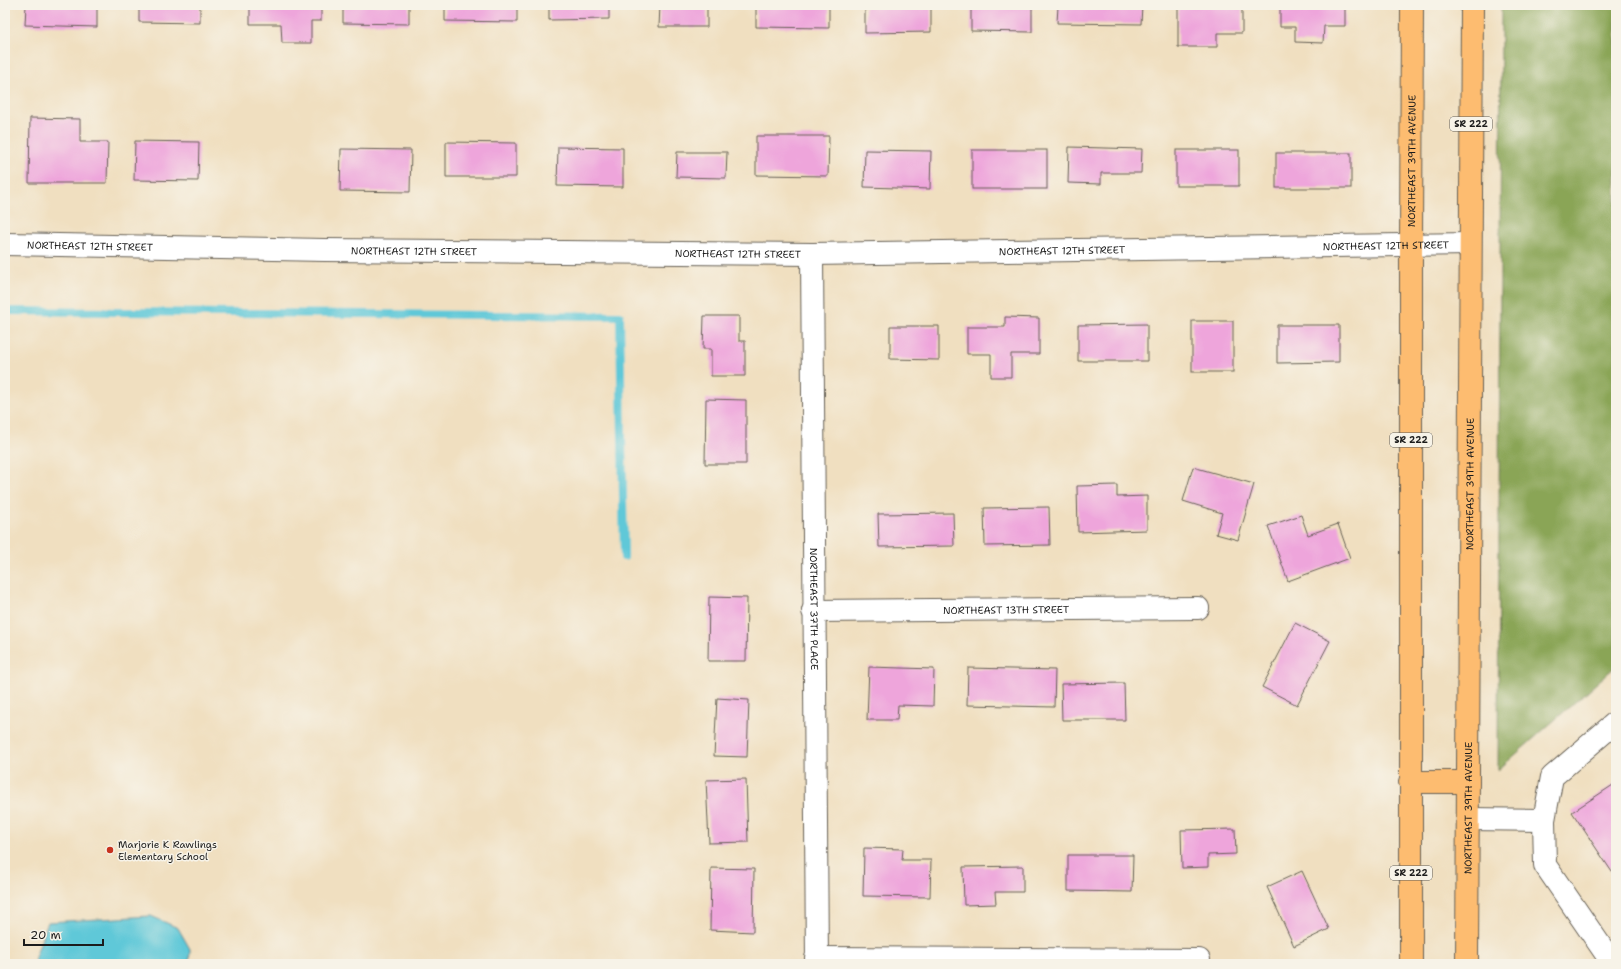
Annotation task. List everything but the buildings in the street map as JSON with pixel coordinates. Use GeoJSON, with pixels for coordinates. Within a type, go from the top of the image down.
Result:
{"type":"FeatureCollection","features":[{"type":"Feature","properties":{"kind":"main road","name":"NORTHEAST 39TH AVENUE"},"geometry":{"type":"LineString","coordinates":[[1411,964],[1412,5]]}},
{"type":"Feature","properties":{"kind":"main road","name":"NORTHEAST 39TH AVENUE"},"geometry":{"type":"LineString","coordinates":[[1467,964],[1472,5]]}},
{"type":"Feature","properties":{"kind":"main road"},"geometry":{"type":"LineString","coordinates":[[1410,782],[1468,782]]}},
{"type":"Feature","properties":{"kind":"street","name":"NORTHEAST 12TH STREET"},"geometry":{"type":"LineString","coordinates":[[5,244],[324,250],[812,254],[1470,244]]}},
{"type":"Feature","properties":{"kind":"street","name":"NORTHEAST 37TH PLACE"},"geometry":{"type":"LineString","coordinates":[[812,254],[816,961]]}},
{"type":"Feature","properties":{"kind":"street","name":"NORTHEAST 13TH STREET"},"geometry":{"type":"LineString","coordinates":[[813,611],[1198,608]]}},
{"type":"Feature","properties":{"kind":"street"},"geometry":{"type":"LineString","coordinates":[[1613,964],[1545,865],[1544,820],[1552,777],[1616,722]]}},
{"type":"Feature","properties":{"kind":"street"},"geometry":{"type":"LineString","coordinates":[[1468,819],[1544,820]]}},
{"type":"Feature","properties":{"kind":"street"},"geometry":{"type":"LineString","coordinates":[[816,961],[1199,960]]}},
{"type":"Feature","properties":{"kind":"green space"},"geometry":{"type":"Polygon","coordinates":[[[1501,5],[1616,5],[1616,666],[1498,770],[1501,5]]]}},
{"type":"Feature","properties":{"kind":"water"},"geometry":{"type":"Polygon","coordinates":[[[151,916],[178,928],[190,949],[189,964],[35,964],[35,957],[48,922],[151,916]]]}},
{"type":"Feature","properties":{"kind":"waterway"},"geometry":{"type":"LineString","coordinates":[[5,311],[620,316],[624,557]]}},
{"type":"Feature","properties":{"kind":"place","name":"Marjorie K Rawlings Elementary School"},"geometry":{"type":"Point","coordinates":[110,850]}}]}
